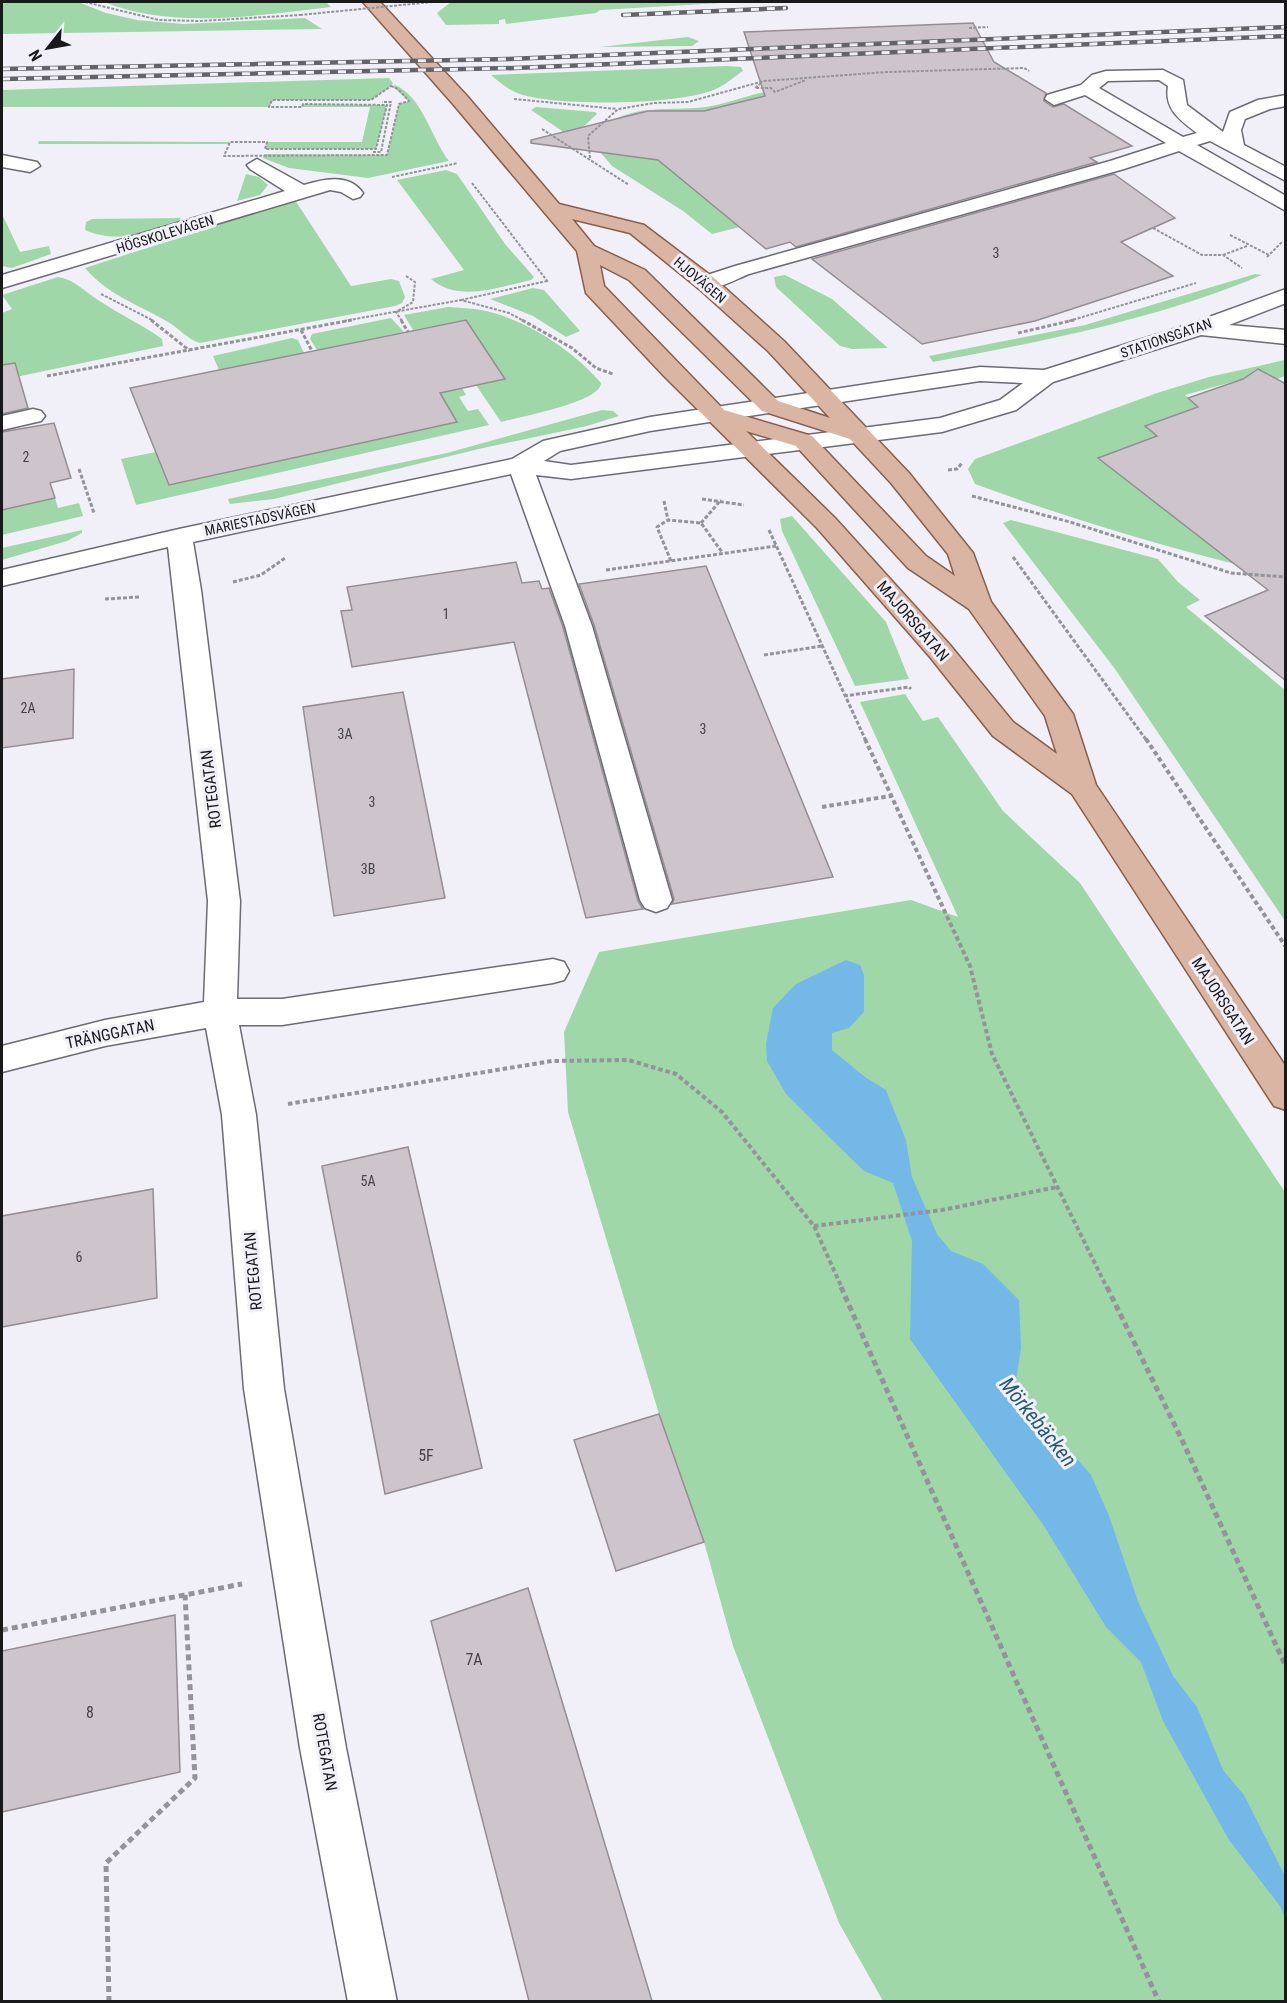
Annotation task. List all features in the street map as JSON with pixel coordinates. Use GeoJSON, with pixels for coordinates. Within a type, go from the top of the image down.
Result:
{"type":"FeatureCollection","features":[{"type":"Feature","properties":{"kind":"main road"},"geometry":{"type":"LineString","coordinates":[[371,2],[460,100],[587,250],[637,275],[770,406],[859,435]]}},
{"type":"Feature","properties":{"kind":"main road","name":"HJOVÄGEN"},"geometry":{"type":"LineString","coordinates":[[550,208],[637,229],[705,283],[776,346],[859,435]]}},
{"type":"Feature","properties":{"kind":"main road"},"geometry":{"type":"LineString","coordinates":[[587,250],[594,288],[716,414],[804,441]]}},
{"type":"Feature","properties":{"kind":"main road","name":"MAJORSGATAN"},"geometry":{"type":"LineString","coordinates":[[716,414],[825,523],[887,591],[940,651],[1003,729],[1082,787]]}},
{"type":"Feature","properties":{"kind":"main road","name":"MAJORSGATAN"},"geometry":{"type":"LineString","coordinates":[[859,435],[900,478],[960,553],[978,603],[1059,714],[1082,787],[1286,1095]]}},
{"type":"Feature","properties":{"kind":"main road","name":"MAJORSGATAN"},"geometry":{"type":"LineString","coordinates":[[804,441],[917,562],[978,603]]}},
{"type":"Feature","properties":{"kind":"street"},"geometry":{"type":"LineString","coordinates":[[1054,99],[1087,89],[1098,79],[1106,76],[1163,75],[1177,84],[1174,98],[1182,112],[1212,134],[1286,175]]}},
{"type":"Feature","properties":{"kind":"street"},"geometry":{"type":"LineString","coordinates":[[1087,89],[1286,205]]}},
{"type":"Feature","properties":{"kind":"street"},"geometry":{"type":"LineString","coordinates":[[1234,147],[1232,130],[1237,116],[1286,93]]}},
{"type":"Feature","properties":{"kind":"street"},"geometry":{"type":"LineString","coordinates":[[1265,104],[1286,100]]}},
{"type":"Feature","properties":{"kind":"street"},"geometry":{"type":"LineString","coordinates":[[705,283],[854,231],[1118,165],[1212,134]]}},
{"type":"Feature","properties":{"kind":"street"},"geometry":{"type":"LineString","coordinates":[[2,161],[30,166]]}},
{"type":"Feature","properties":{"kind":"street"},"geometry":{"type":"LineString","coordinates":[[257,165],[301,192]]}},
{"type":"Feature","properties":{"kind":"street","name":"HÖGSKOLEVÄGEN"},"geometry":{"type":"LineString","coordinates":[[2,282],[61,263],[79,248],[223,217],[301,192],[343,188]]}},
{"type":"Feature","properties":{"kind":"street"},"geometry":{"type":"LineString","coordinates":[[203,209],[223,217]]}},
{"type":"Feature","properties":{"kind":"street","name":"STATIONSGATAN"},"geometry":{"type":"LineString","coordinates":[[804,441],[942,425],[976,416],[1008,405],[1045,377],[1198,329],[1286,295]]}},
{"type":"Feature","properties":{"kind":"street"},"geometry":{"type":"LineString","coordinates":[[1198,329],[1286,337]]}},
{"type":"Feature","properties":{"kind":"street","name":"STATIONSGATAN"},"geometry":{"type":"LineString","coordinates":[[770,406],[980,374],[1045,377]]}},
{"type":"Feature","properties":{"kind":"street","name":"MARIESTADSVÄGEN"},"geometry":{"type":"LineString","coordinates":[[2,578],[179,537],[520,465],[552,446],[650,424],[770,406]]}},
{"type":"Feature","properties":{"kind":"street"},"geometry":{"type":"LineString","coordinates":[[2,423],[33,416]]}},
{"type":"Feature","properties":{"kind":"street","name":"MARIESTADSVÄGEN"},"geometry":{"type":"LineString","coordinates":[[520,465],[571,472],[804,441]]}},
{"type":"Feature","properties":{"kind":"street"},"geometry":{"type":"LineString","coordinates":[[520,465],[591,663],[656,900]]}},
{"type":"Feature","properties":{"kind":"street","name":"ROTEGATAN"},"geometry":{"type":"LineString","coordinates":[[179,537],[188,590],[224,901],[220,1012],[239,1115],[264,1389],[323,1748],[373,2001]]}},
{"type":"Feature","properties":{"kind":"street","name":"TRÄNGGATAN"},"geometry":{"type":"LineString","coordinates":[[2,1059],[105,1033],[220,1012],[282,1012],[554,971]]}},
{"type":"Feature","properties":{"kind":"path"},"geometry":{"type":"LineString","coordinates":[[85,2],[159,20],[200,21],[300,15],[432,2]]}},
{"type":"Feature","properties":{"kind":"path"},"geometry":{"type":"LineString","coordinates":[[969,28],[988,27]]}},
{"type":"Feature","properties":{"kind":"path"},"geometry":{"type":"LineString","coordinates":[[510,99],[618,109],[654,103],[688,102],[764,81],[1024,68],[1032,73]]}},
{"type":"Feature","properties":{"kind":"path"},"geometry":{"type":"LineString","coordinates":[[764,81],[755,88],[771,88],[776,93],[810,78]]}},
{"type":"Feature","properties":{"kind":"path"},"geometry":{"type":"LineString","coordinates":[[391,86],[398,89],[410,101],[399,104],[387,154],[224,156],[230,142],[267,142],[265,149],[376,149],[387,105],[303,104],[302,107],[280,107],[269,107],[272,100],[371,100],[391,86]]}},
{"type":"Feature","properties":{"kind":"path"},"geometry":{"type":"LineString","coordinates":[[280,107],[283,102],[391,102]]}},
{"type":"Feature","properties":{"kind":"path"},"geometry":{"type":"LineString","coordinates":[[590,159],[588,136],[594,128],[618,109]]}},
{"type":"Feature","properties":{"kind":"path"},"geometry":{"type":"LineString","coordinates":[[343,188],[458,163]]}},
{"type":"Feature","properties":{"kind":"path"},"geometry":{"type":"LineString","coordinates":[[1153,228],[1202,255],[1223,255],[1248,246]]}},
{"type":"Feature","properties":{"kind":"path"},"geometry":{"type":"LineString","coordinates":[[1230,235],[1270,256]]}},
{"type":"Feature","properties":{"kind":"path"},"geometry":{"type":"LineString","coordinates":[[1261,260],[1270,256],[1281,245],[1286,235]]}},
{"type":"Feature","properties":{"kind":"path"},"geometry":{"type":"LineString","coordinates":[[1223,255],[1243,268],[1232,272]]}},
{"type":"Feature","properties":{"kind":"path"},"geometry":{"type":"LineString","coordinates":[[61,263],[102,295],[159,324],[191,351]]}},
{"type":"Feature","properties":{"kind":"path"},"geometry":{"type":"LineString","coordinates":[[396,312],[413,302],[416,292],[415,282],[406,276]]}},
{"type":"Feature","properties":{"kind":"path"},"geometry":{"type":"LineString","coordinates":[[40,377],[461,300],[547,281]]}},
{"type":"Feature","properties":{"kind":"path"},"geometry":{"type":"LineString","coordinates":[[1017,333],[1061,324],[1197,282]]}},
{"type":"Feature","properties":{"kind":"path"},"geometry":{"type":"LineString","coordinates":[[461,300],[509,313],[572,348],[596,368],[614,374]]}},
{"type":"Feature","properties":{"kind":"path"},"geometry":{"type":"LineString","coordinates":[[396,312],[408,332]]}},
{"type":"Feature","properties":{"kind":"path"},"geometry":{"type":"LineString","coordinates":[[301,330],[312,351]]}},
{"type":"Feature","properties":{"kind":"path"},"geometry":{"type":"LineString","coordinates":[[79,469],[96,520]]}},
{"type":"Feature","properties":{"kind":"path"},"geometry":{"type":"LineString","coordinates":[[971,495],[1070,522],[1231,573],[1286,577]]}},
{"type":"Feature","properties":{"kind":"path"},"geometry":{"type":"LineString","coordinates":[[654,499],[664,499]]}},
{"type":"Feature","properties":{"kind":"path"},"geometry":{"type":"LineString","coordinates":[[699,500],[722,500],[701,523]]}},
{"type":"Feature","properties":{"kind":"path"},"geometry":{"type":"LineString","coordinates":[[664,506],[668,520]]}},
{"type":"Feature","properties":{"kind":"path"},"geometry":{"type":"LineString","coordinates":[[671,561],[657,527],[668,520],[701,523],[722,552]]}},
{"type":"Feature","properties":{"kind":"path"},"geometry":{"type":"LineString","coordinates":[[768,527],[970,966],[992,1054],[1182,1440],[1286,1667]]}},
{"type":"Feature","properties":{"kind":"path"},"geometry":{"type":"LineString","coordinates":[[561,576],[776,546]]}},
{"type":"Feature","properties":{"kind":"path"},"geometry":{"type":"LineString","coordinates":[[1007,549],[1062,619],[1158,755],[1286,947]]}},
{"type":"Feature","properties":{"kind":"path"},"geometry":{"type":"LineString","coordinates":[[237,581],[261,576],[288,556]]}},
{"type":"Feature","properties":{"kind":"path"},"geometry":{"type":"LineString","coordinates":[[764,654],[822,646]]}},
{"type":"Feature","properties":{"kind":"path"},"geometry":{"type":"LineString","coordinates":[[844,696],[909,687],[915,696]]}},
{"type":"Feature","properties":{"kind":"path"},"geometry":{"type":"LineString","coordinates":[[822,807],[890,796]]}},
{"type":"Feature","properties":{"kind":"path"},"geometry":{"type":"LineString","coordinates":[[291,1104],[552,1061],[628,1060],[676,1074],[723,1112],[814,1226],[1159,2001]]}},
{"type":"Feature","properties":{"kind":"path"},"geometry":{"type":"LineString","coordinates":[[814,1226],[942,1210],[1057,1187]]}},
{"type":"Feature","properties":{"kind":"path"},"geometry":{"type":"LineString","coordinates":[[2,1630],[246,1583]]}},
{"type":"Feature","properties":{"kind":"path"},"geometry":{"type":"LineString","coordinates":[[109,2001],[106,1863],[195,1778],[186,1595]]}},
{"type":"Feature","properties":{"kind":"green space"},"geometry":{"type":"Polygon","coordinates":[[[2,2],[78,2],[106,13],[137,20],[184,24],[305,18],[322,29],[2,34],[2,2]]]}},
{"type":"Feature","properties":{"kind":"green space"},"geometry":{"type":"Polygon","coordinates":[[[104,2],[326,2],[331,7],[246,16],[187,18],[131,11],[104,2]]]}},
{"type":"Feature","properties":{"kind":"green space"},"geometry":{"type":"Polygon","coordinates":[[[451,2],[722,3],[600,10],[596,13],[506,24],[505,19],[499,20],[499,24],[446,25],[437,13],[451,2]]]}},
{"type":"Feature","properties":{"kind":"green space"},"geometry":{"type":"Polygon","coordinates":[[[688,37],[699,41],[692,46],[600,47],[688,37]]]}},
{"type":"Feature","properties":{"kind":"green space"},"geometry":{"type":"Polygon","coordinates":[[[741,67],[743,71],[716,89],[699,94],[651,101],[594,102],[545,99],[517,93],[491,75],[741,67]]]}},
{"type":"Feature","properties":{"kind":"green space"},"geometry":{"type":"Polygon","coordinates":[[[389,78],[393,83],[391,86],[371,100],[273,100],[269,107],[2,107],[2,90],[389,78]]]}},
{"type":"Feature","properties":{"kind":"green space"},"geometry":{"type":"Polygon","coordinates":[[[395,85],[405,91],[420,108],[449,161],[368,178],[289,168],[263,158],[264,154],[387,155],[399,104],[409,101],[393,87],[395,85]]]}},
{"type":"Feature","properties":{"kind":"green space"},"geometry":{"type":"Polygon","coordinates":[[[764,92],[769,95],[714,110],[638,114],[616,123],[740,227],[712,234],[683,211],[612,166],[600,152],[611,121],[622,116],[652,110],[704,107],[764,92]]]}},
{"type":"Feature","properties":{"kind":"green space"},"geometry":{"type":"Polygon","coordinates":[[[303,104],[387,105],[376,149],[265,149],[267,142],[362,142],[370,107],[302,107],[303,104]]]}},
{"type":"Feature","properties":{"kind":"green space"},"geometry":{"type":"Polygon","coordinates":[[[536,107],[597,114],[580,130],[568,135],[531,110],[536,107]]]}},
{"type":"Feature","properties":{"kind":"green space"},"geometry":{"type":"Polygon","coordinates":[[[39,141],[230,142],[229,144],[38,144],[39,141]]]}},
{"type":"Feature","properties":{"kind":"green space"},"geometry":{"type":"Polygon","coordinates":[[[446,170],[457,174],[505,244],[534,277],[531,280],[466,292],[442,286],[431,279],[464,270],[397,180],[446,170]]]}},
{"type":"Feature","properties":{"kind":"green space"},"geometry":{"type":"Polygon","coordinates":[[[246,174],[259,177],[268,185],[260,195],[237,201],[246,174]]]}},
{"type":"Feature","properties":{"kind":"green space"},"geometry":{"type":"Polygon","coordinates":[[[295,200],[351,286],[391,279],[399,281],[405,297],[402,303],[200,343],[168,322],[114,293],[85,268],[295,200]]]}},
{"type":"Feature","properties":{"kind":"green space"},"geometry":{"type":"Polygon","coordinates":[[[2,214],[20,252],[49,246],[51,254],[12,268],[2,266],[2,214]]]}},
{"type":"Feature","properties":{"kind":"green space"},"geometry":{"type":"Polygon","coordinates":[[[180,218],[182,221],[134,235],[110,236],[85,230],[86,222],[92,219],[180,218]]]}},
{"type":"Feature","properties":{"kind":"green space"},"geometry":{"type":"Polygon","coordinates":[[[1255,274],[1262,275],[1183,304],[1100,327],[933,362],[929,356],[1085,325],[1255,274]]]}},
{"type":"Feature","properties":{"kind":"green space"},"geometry":{"type":"Polygon","coordinates":[[[785,275],[832,299],[888,348],[852,349],[840,346],[776,287],[774,277],[785,275]]]}},
{"type":"Feature","properties":{"kind":"green space"},"geometry":{"type":"Polygon","coordinates":[[[58,277],[74,283],[162,339],[163,346],[2,380],[2,313],[12,309],[2,295],[58,277]]]}},
{"type":"Feature","properties":{"kind":"green space"},"geometry":{"type":"Polygon","coordinates":[[[533,288],[544,290],[580,331],[566,337],[533,316],[490,299],[533,288]]]}},
{"type":"Feature","properties":{"kind":"green space"},"geometry":{"type":"Polygon","coordinates":[[[448,307],[477,309],[514,320],[547,337],[576,359],[601,383],[597,390],[574,402],[501,422],[476,385],[504,379],[466,320],[413,330],[404,315],[448,307]]]}},
{"type":"Feature","properties":{"kind":"green space"},"geometry":{"type":"Polygon","coordinates":[[[391,318],[404,332],[317,350],[310,339],[312,334],[391,318]]]}},
{"type":"Feature","properties":{"kind":"green space"},"geometry":{"type":"Polygon","coordinates":[[[292,338],[298,340],[304,353],[219,370],[213,356],[292,338]]]}},
{"type":"Feature","properties":{"kind":"green space"},"geometry":{"type":"Polygon","coordinates":[[[1285,360],[1285,376],[1277,379],[1258,369],[1243,379],[1185,395],[1198,407],[1146,426],[1157,436],[1247,567],[1042,508],[975,484],[968,469],[975,459],[1157,393],[1209,377],[1285,360]]]}},
{"type":"Feature","properties":{"kind":"green space"},"geometry":{"type":"Polygon","coordinates":[[[462,388],[466,395],[459,397],[468,411],[478,409],[489,425],[136,505],[121,459],[156,452],[456,422],[440,393],[462,388]]]}},
{"type":"Feature","properties":{"kind":"green space"},"geometry":{"type":"Polygon","coordinates":[[[602,410],[613,411],[619,416],[587,426],[483,448],[274,499],[230,504],[228,499],[447,453],[602,410]]]}},
{"type":"Feature","properties":{"kind":"green space"},"geometry":{"type":"Polygon","coordinates":[[[55,498],[58,508],[79,503],[83,516],[2,535],[2,510],[55,498]]]}},
{"type":"Feature","properties":{"kind":"green space"},"geometry":{"type":"Polygon","coordinates":[[[792,516],[886,622],[909,679],[855,686],[782,531],[780,519],[792,516]]]}},
{"type":"Feature","properties":{"kind":"green space"},"geometry":{"type":"Polygon","coordinates":[[[1011,520],[1158,559],[1178,582],[1200,600],[1186,607],[1285,690],[1285,921],[1115,669],[1003,523],[1011,520]]]}},
{"type":"Feature","properties":{"kind":"green space"},"geometry":{"type":"Polygon","coordinates":[[[82,530],[82,533],[67,541],[2,560],[2,548],[82,530]]]}},
{"type":"Feature","properties":{"kind":"green space"},"geometry":{"type":"Polygon","coordinates":[[[905,694],[923,721],[938,717],[1003,811],[1080,883],[1285,1192],[1285,2001],[883,2001],[839,1923],[733,1646],[704,1542],[659,1414],[568,1112],[564,1032],[599,952],[911,900],[958,917],[860,702],[905,694]]]}},
{"type":"Feature","properties":{"kind":"water","name":"Mörkebäcken"},"geometry":{"type":"Polygon","coordinates":[[[846,960],[860,965],[864,975],[864,1012],[849,1028],[832,1033],[832,1050],[865,1077],[886,1090],[906,1140],[912,1177],[937,1234],[951,1251],[983,1264],[1019,1300],[1021,1348],[1014,1394],[1049,1427],[1091,1475],[1109,1516],[1139,1604],[1173,1676],[1197,1707],[1223,1770],[1244,1795],[1285,1876],[1285,1917],[1280,1906],[1229,1840],[1163,1721],[1141,1662],[1106,1627],[1044,1526],[910,1339],[912,1241],[893,1183],[864,1171],[786,1094],[767,1061],[766,1044],[773,1008],[796,984],[846,960]]]}},
{"type":"Feature","properties":{"kind":"building"},"geometry":{"type":"Polygon","coordinates":[[[973,23],[994,62],[1046,93],[1044,101],[1053,107],[1064,104],[1132,146],[1090,158],[1097,162],[796,247],[790,242],[766,249],[658,160],[531,143],[531,140],[648,111],[704,111],[765,96],[744,32],[973,23]]]}},
{"type":"Feature","properties":{"kind":"building"},"geometry":{"type":"Polygon","coordinates":[[[1114,174],[1175,218],[1121,242],[1173,276],[1035,321],[922,344],[812,259],[1114,174]]]}},
{"type":"Feature","properties":{"kind":"building"},"geometry":{"type":"Polygon","coordinates":[[[466,320],[505,379],[440,393],[457,422],[169,485],[130,388],[466,320]]]}},
{"type":"Feature","properties":{"kind":"building"},"geometry":{"type":"Polygon","coordinates":[[[15,363],[28,408],[2,414],[2,365],[15,363]]]}},
{"type":"Feature","properties":{"kind":"building"},"geometry":{"type":"Polygon","coordinates":[[[1258,369],[1286,384],[1286,681],[1205,616],[1268,590],[1098,458],[1157,436],[1145,426],[1198,407],[1188,398],[1243,379],[1258,369]]]}},
{"type":"Feature","properties":{"kind":"building"},"geometry":{"type":"Polygon","coordinates":[[[54,423],[71,478],[50,483],[55,498],[2,510],[2,432],[54,423]]]}},
{"type":"Feature","properties":{"kind":"building"},"geometry":{"type":"Polygon","coordinates":[[[516,562],[522,583],[539,581],[542,589],[549,588],[563,627],[638,901],[643,909],[586,918],[514,642],[352,667],[341,611],[352,610],[347,587],[516,562]]]}},
{"type":"Feature","properties":{"kind":"building"},"geometry":{"type":"Polygon","coordinates":[[[706,566],[833,877],[672,904],[674,899],[594,625],[579,584],[706,566]]]}},
{"type":"Feature","properties":{"kind":"building"},"geometry":{"type":"Polygon","coordinates":[[[74,669],[73,738],[2,748],[2,679],[74,669]]]}},
{"type":"Feature","properties":{"kind":"building"},"geometry":{"type":"Polygon","coordinates":[[[403,692],[445,898],[334,916],[303,707],[403,692]]]}},
{"type":"Feature","properties":{"kind":"building"},"geometry":{"type":"Polygon","coordinates":[[[408,1147],[482,1468],[385,1494],[322,1166],[408,1147]]]}},
{"type":"Feature","properties":{"kind":"building"},"geometry":{"type":"Polygon","coordinates":[[[153,1189],[157,1298],[2,1327],[2,1216],[153,1189]]]}},
{"type":"Feature","properties":{"kind":"building"},"geometry":{"type":"Polygon","coordinates":[[[659,1414],[704,1542],[616,1571],[574,1440],[659,1414]]]}},
{"type":"Feature","properties":{"kind":"building"},"geometry":{"type":"Polygon","coordinates":[[[528,1588],[652,2001],[529,2001],[431,1621],[528,1588]]]}},
{"type":"Feature","properties":{"kind":"building"},"geometry":{"type":"Polygon","coordinates":[[[175,1615],[180,1772],[2,1812],[2,1651],[175,1615]]]}},
{"type":"Feature","properties":{"kind":"railway"},"geometry":{"type":"LineString","coordinates":[[623,15],[786,8]]}},
{"type":"Feature","properties":{"kind":"railway"},"geometry":{"type":"LineString","coordinates":[[2,69],[509,59],[1286,27]]}},
{"type":"Feature","properties":{"kind":"railway"},"geometry":{"type":"LineString","coordinates":[[2,79],[515,68],[1286,36]]}}]}
